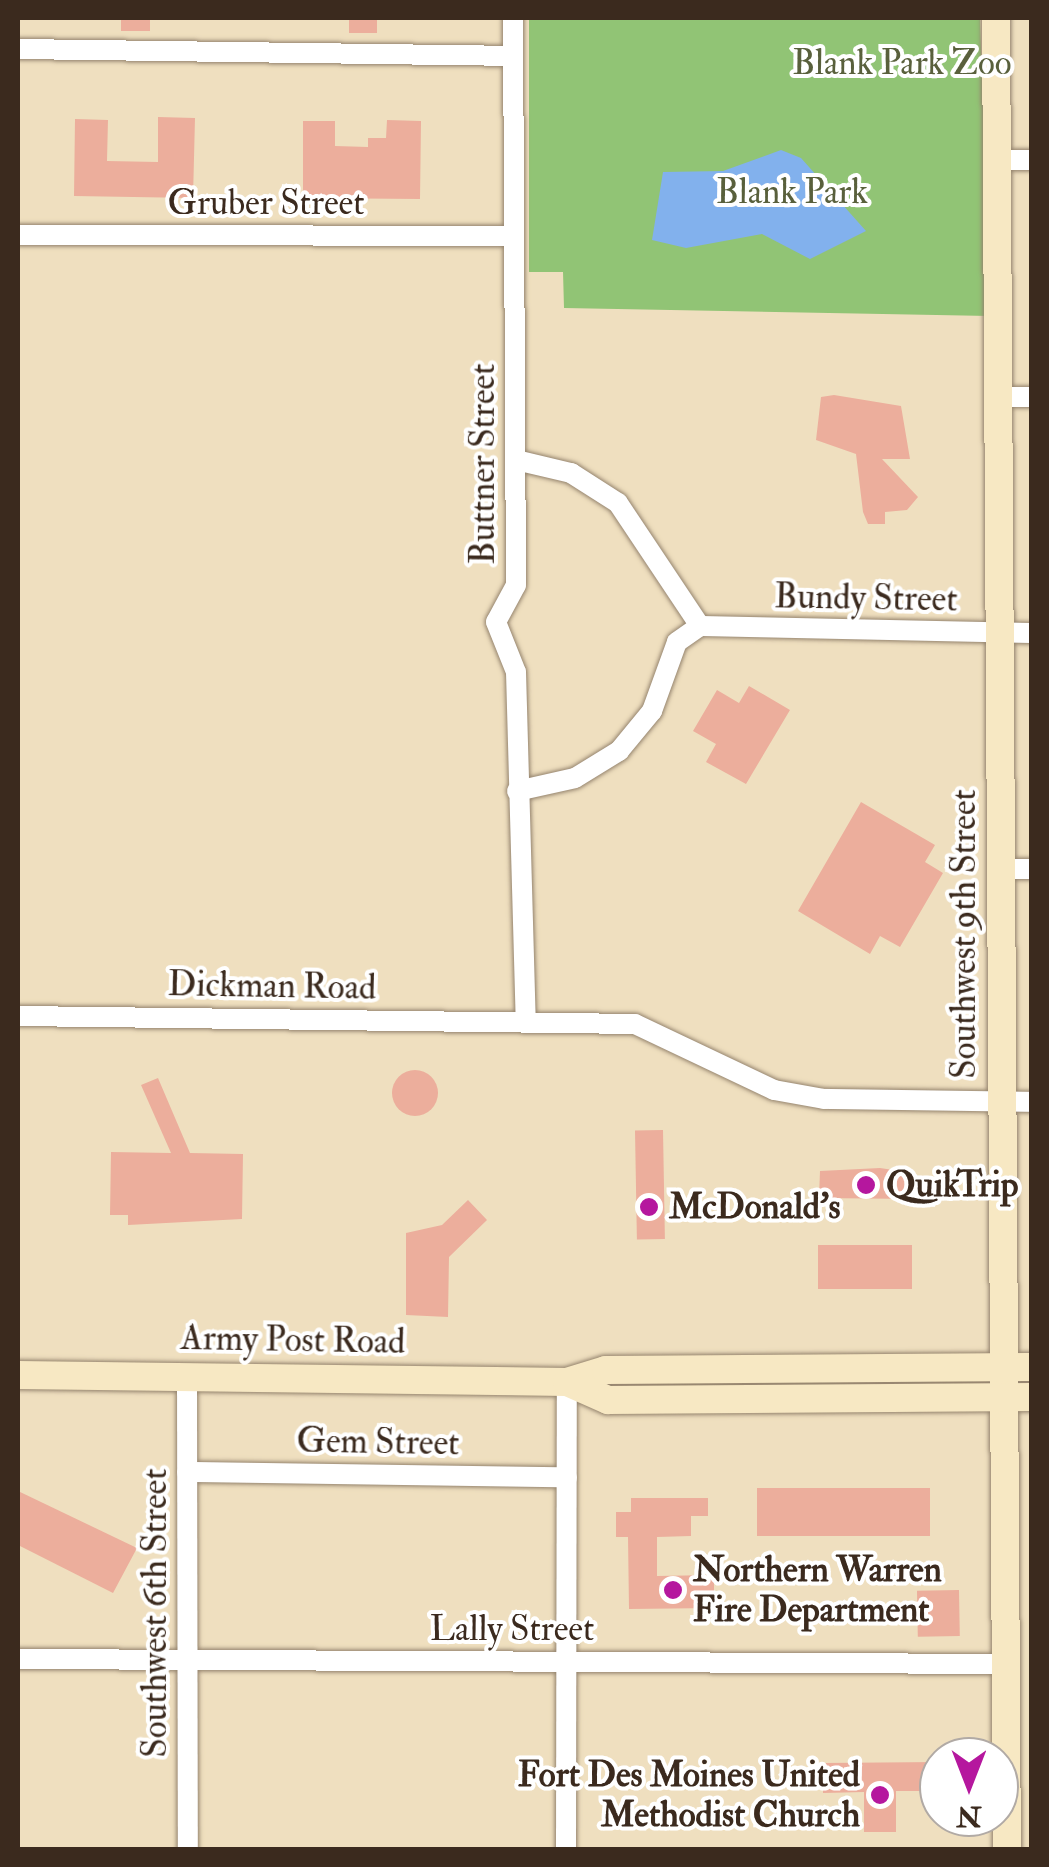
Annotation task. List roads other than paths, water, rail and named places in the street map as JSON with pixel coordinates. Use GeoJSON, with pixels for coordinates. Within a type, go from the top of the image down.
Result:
{"type":"FeatureCollection","features":[{"type":"Feature","properties":{"kind":"main road","name":"Southwest 9th Street"},"geometry":{"type":"LineString","coordinates":[[996,18],[1002,1102],[1018,1367],[1006,1664],[1007,1850]]}},
{"type":"Feature","properties":{"kind":"main road","name":"Army Post Road"},"geometry":{"type":"LineString","coordinates":[[18,1375],[566,1382],[606,1370],[1018,1367]]}},
{"type":"Feature","properties":{"kind":"main road","name":"Army Post Road"},"geometry":{"type":"LineString","coordinates":[[566,1382],[608,1400],[1018,1397]]}},
{"type":"Feature","properties":{"kind":"street","name":"Buttner Street"},"geometry":{"type":"LineString","coordinates":[[513,18],[516,585],[496,622],[516,672],[526,1020]]}},
{"type":"Feature","properties":{"kind":"street"},"geometry":{"type":"LineString","coordinates":[[18,49],[513,56]]}},
{"type":"Feature","properties":{"kind":"street"},"geometry":{"type":"LineString","coordinates":[[996,160],[1032,160]]}},
{"type":"Feature","properties":{"kind":"street","name":"Gruber Street"},"geometry":{"type":"LineString","coordinates":[[18,234],[514,236]]}},
{"type":"Feature","properties":{"kind":"street"},"geometry":{"type":"LineString","coordinates":[[998,397],[1032,398]]}},
{"type":"Feature","properties":{"kind":"street"},"geometry":{"type":"LineString","coordinates":[[516,460],[571,473],[618,503],[700,626],[677,642],[652,711],[619,751],[575,778],[517,791]]}},
{"type":"Feature","properties":{"kind":"street","name":"Bundy Street"},"geometry":{"type":"LineString","coordinates":[[700,626],[1032,633]]}},
{"type":"Feature","properties":{"kind":"street"},"geometry":{"type":"LineString","coordinates":[[1001,869],[1032,869]]}},
{"type":"Feature","properties":{"kind":"street","name":"Dickman Road"},"geometry":{"type":"LineString","coordinates":[[18,1016],[635,1024],[774,1090],[824,1100],[1032,1102]]}},
{"type":"Feature","properties":{"kind":"street","name":"Southwest 6th Street"},"geometry":{"type":"LineString","coordinates":[[187,1376],[188,1850]]}},
{"type":"Feature","properties":{"kind":"street"},"geometry":{"type":"LineString","coordinates":[[566,1382],[566,1850]]}},
{"type":"Feature","properties":{"kind":"street","name":"Gem Street"},"geometry":{"type":"LineString","coordinates":[[187,1472],[567,1477]]}},
{"type":"Feature","properties":{"kind":"street","name":"Lally Street"},"geometry":{"type":"LineString","coordinates":[[18,1659],[1006,1664]]}},
{"type":"Feature","properties":{"kind":"water"},"geometry":{"type":"Polygon","coordinates":[[[781,150],[801,158],[866,231],[810,259],[762,234],[686,248],[652,240],[663,172],[723,171],[781,150]]]}},
{"type":"Feature","properties":{"kind":"place","name":"QuikTrip"},"geometry":{"type":"Point","coordinates":[866,1185]}},
{"type":"Feature","properties":{"kind":"place","name":"McDonald's"},"geometry":{"type":"Point","coordinates":[649,1207]}},
{"type":"Feature","properties":{"kind":"place","name":"Northern Warren Fire Department"},"geometry":{"type":"Point","coordinates":[673,1590]}},
{"type":"Feature","properties":{"kind":"place","name":"Fort Des Moines United Methodist Church"},"geometry":{"type":"Point","coordinates":[880,1795]}},
{"type":"Feature","properties":{"kind":"park label","name":"Blank Park Zoo"},"geometry":{"type":"Point","coordinates":[902,63]}},
{"type":"Feature","properties":{"kind":"park label","name":"Blank Park"},"geometry":{"type":"Point","coordinates":[792,192]}}]}
